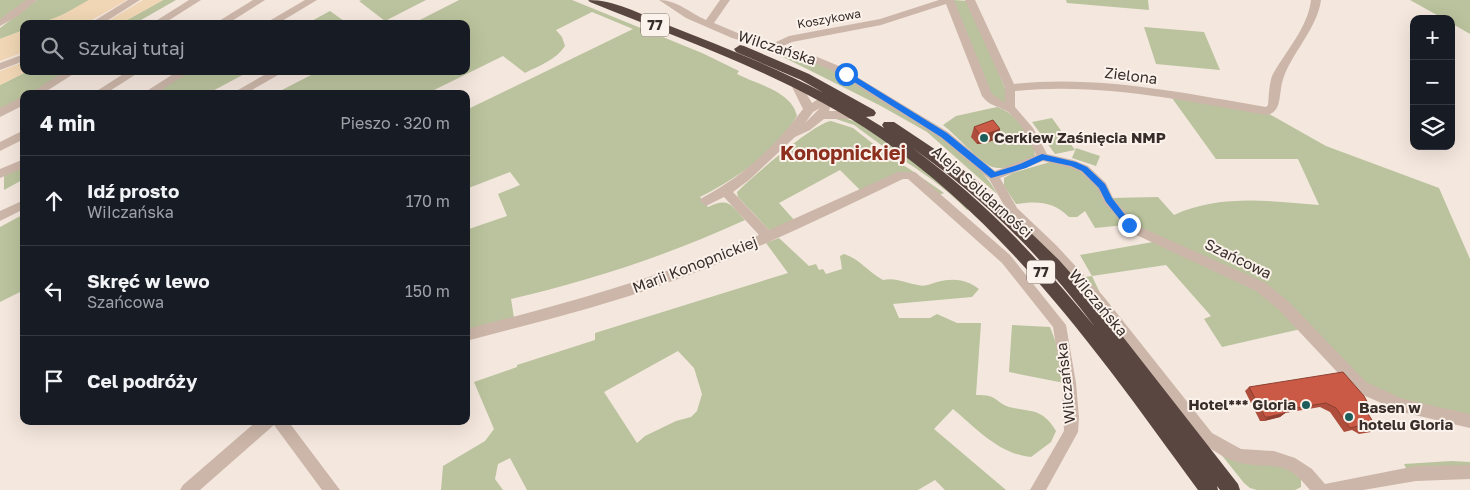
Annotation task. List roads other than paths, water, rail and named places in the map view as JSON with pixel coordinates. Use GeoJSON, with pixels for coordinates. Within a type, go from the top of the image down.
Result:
{"type":"FeatureCollection","features":[{"type":"Feature","properties":{"kind":"highway","name":"Aleja Solidarności"},"geometry":{"type":"LineString","coordinates":[[594,0],[796,85],[832,97],[854,115],[933,169],[987,215],[1028,256],[1072,308],[1209,490]]}},
{"type":"Feature","properties":{"kind":"highway","name":"Aleja Solidarności"},"geometry":{"type":"LineString","coordinates":[[617,0],[767,60],[943,162],[972,185],[1021,231],[1085,301],[1231,490]]}},
{"type":"Feature","properties":{"kind":"street"},"geometry":{"type":"LineString","coordinates":[[0,23],[32,0]]}},
{"type":"Feature","properties":{"kind":"street"},"geometry":{"type":"LineString","coordinates":[[101,20],[135,0]]}},
{"type":"Feature","properties":{"kind":"street"},"geometry":{"type":"LineString","coordinates":[[163,20],[196,0]]}},
{"type":"Feature","properties":{"kind":"street"},"geometry":{"type":"LineString","coordinates":[[226,20],[260,0]]}},
{"type":"Feature","properties":{"kind":"street"},"geometry":{"type":"LineString","coordinates":[[277,20],[312,0]]}},
{"type":"Feature","properties":{"kind":"street","name":"WiIczańska"},"geometry":{"type":"LineString","coordinates":[[664,0],[689,16],[743,38],[818,60],[855,79],[944,135],[993,176],[1009,207],[1052,249],[1099,301],[1185,412],[1208,438],[1224,450],[1240,456],[1274,458],[1290,463],[1308,474],[1320,490]]}},
{"type":"Feature","properties":{"kind":"street"},"geometry":{"type":"LineString","coordinates":[[708,24],[725,0]]}},
{"type":"Feature","properties":{"kind":"street"},"geometry":{"type":"LineString","coordinates":[[948,0],[987,96],[994,102],[1010,108]]}},
{"type":"Feature","properties":{"kind":"street","name":"Koszykowa"},"geometry":{"type":"LineString","coordinates":[[776,48],[780,42],[789,39],[881,22],[948,0]]}},
{"type":"Feature","properties":{"kind":"street"},"geometry":{"type":"LineString","coordinates":[[970,0],[1010,88],[1010,108],[1038,144],[1042,157],[1023,166],[993,176]]}},
{"type":"Feature","properties":{"kind":"street","name":"Zielona"},"geometry":{"type":"LineString","coordinates":[[1010,88],[1052,84],[1106,87],[1268,111],[1273,107],[1277,76],[1292,54],[1314,9],[1316,0]]}},
{"type":"Feature","properties":{"kind":"street"},"geometry":{"type":"LineString","coordinates":[[0,67],[20,59]]}},
{"type":"Feature","properties":{"kind":"street"},"geometry":{"type":"LineString","coordinates":[[41,90],[66,75]]}},
{"type":"Feature","properties":{"kind":"street"},"geometry":{"type":"LineString","coordinates":[[104,90],[129,75]]}},
{"type":"Feature","properties":{"kind":"street"},"geometry":{"type":"LineString","coordinates":[[154,90],[179,75]]}},
{"type":"Feature","properties":{"kind":"street"},"geometry":{"type":"LineString","coordinates":[[244,90],[272,75]]}},
{"type":"Feature","properties":{"kind":"street"},"geometry":{"type":"LineString","coordinates":[[796,85],[809,109]]}},
{"type":"Feature","properties":{"kind":"street"},"geometry":{"type":"LineString","coordinates":[[788,138],[809,109],[832,97]]}},
{"type":"Feature","properties":{"kind":"street"},"geometry":{"type":"LineString","coordinates":[[706,201],[745,178],[788,138],[822,115],[832,97]]}},
{"type":"Feature","properties":{"kind":"street"},"geometry":{"type":"LineString","coordinates":[[0,113],[20,102]]}},
{"type":"Feature","properties":{"kind":"street"},"geometry":{"type":"LineString","coordinates":[[822,115],[854,115]]}},
{"type":"Feature","properties":{"kind":"street"},"geometry":{"type":"LineString","coordinates":[[0,147],[20,136]]}},
{"type":"Feature","properties":{"kind":"street","name":"Szańcowa"},"geometry":{"type":"LineString","coordinates":[[1042,157],[1073,164],[1084,169],[1102,186],[1113,206],[1134,229],[1261,287],[1284,306],[1361,387],[1402,406],[1470,421]]}},
{"type":"Feature","properties":{"kind":"street"},"geometry":{"type":"LineString","coordinates":[[0,174],[20,164]]}},
{"type":"Feature","properties":{"kind":"street","name":"Marii Konopnickiej"},"geometry":{"type":"LineString","coordinates":[[470,334],[607,297],[670,276],[768,237],[902,175],[915,177]]}},
{"type":"Feature","properties":{"kind":"street","name":"Wilczańska"},"geometry":{"type":"LineString","coordinates":[[915,177],[1006,259],[1059,325],[1069,383],[1072,418],[1071,432],[1038,490]]}},
{"type":"Feature","properties":{"kind":"street"},"geometry":{"type":"LineString","coordinates":[[725,191],[768,237]]}},
{"type":"Feature","properties":{"kind":"street"},"geometry":{"type":"LineString","coordinates":[[0,216],[20,206]]}},
{"type":"Feature","properties":{"kind":"street"},"geometry":{"type":"LineString","coordinates":[[188,490],[263,425]]}},
{"type":"Feature","properties":{"kind":"street"},"geometry":{"type":"LineString","coordinates":[[283,425],[332,490]]}},
{"type":"Feature","properties":{"kind":"street"},"geometry":{"type":"LineString","coordinates":[[1328,490],[1402,475],[1470,472]]}},
{"type":"Feature","properties":{"kind":"place","name":"Cerkiew Zaśnięcia NMP"},"geometry":{"type":"Point","coordinates":[984,138]}},
{"type":"Feature","properties":{"kind":"place","name":"Hotel*** Gloria"},"geometry":{"type":"Point","coordinates":[1306,405]}},
{"type":"Feature","properties":{"kind":"place","name":"Basen w hotelu Gloria"},"geometry":{"type":"Point","coordinates":[1349,417]}},
{"type":"Feature","properties":{"kind":"district","name":"Konopnickiej"},"geometry":{"type":"Point","coordinates":[843,153]}}]}
